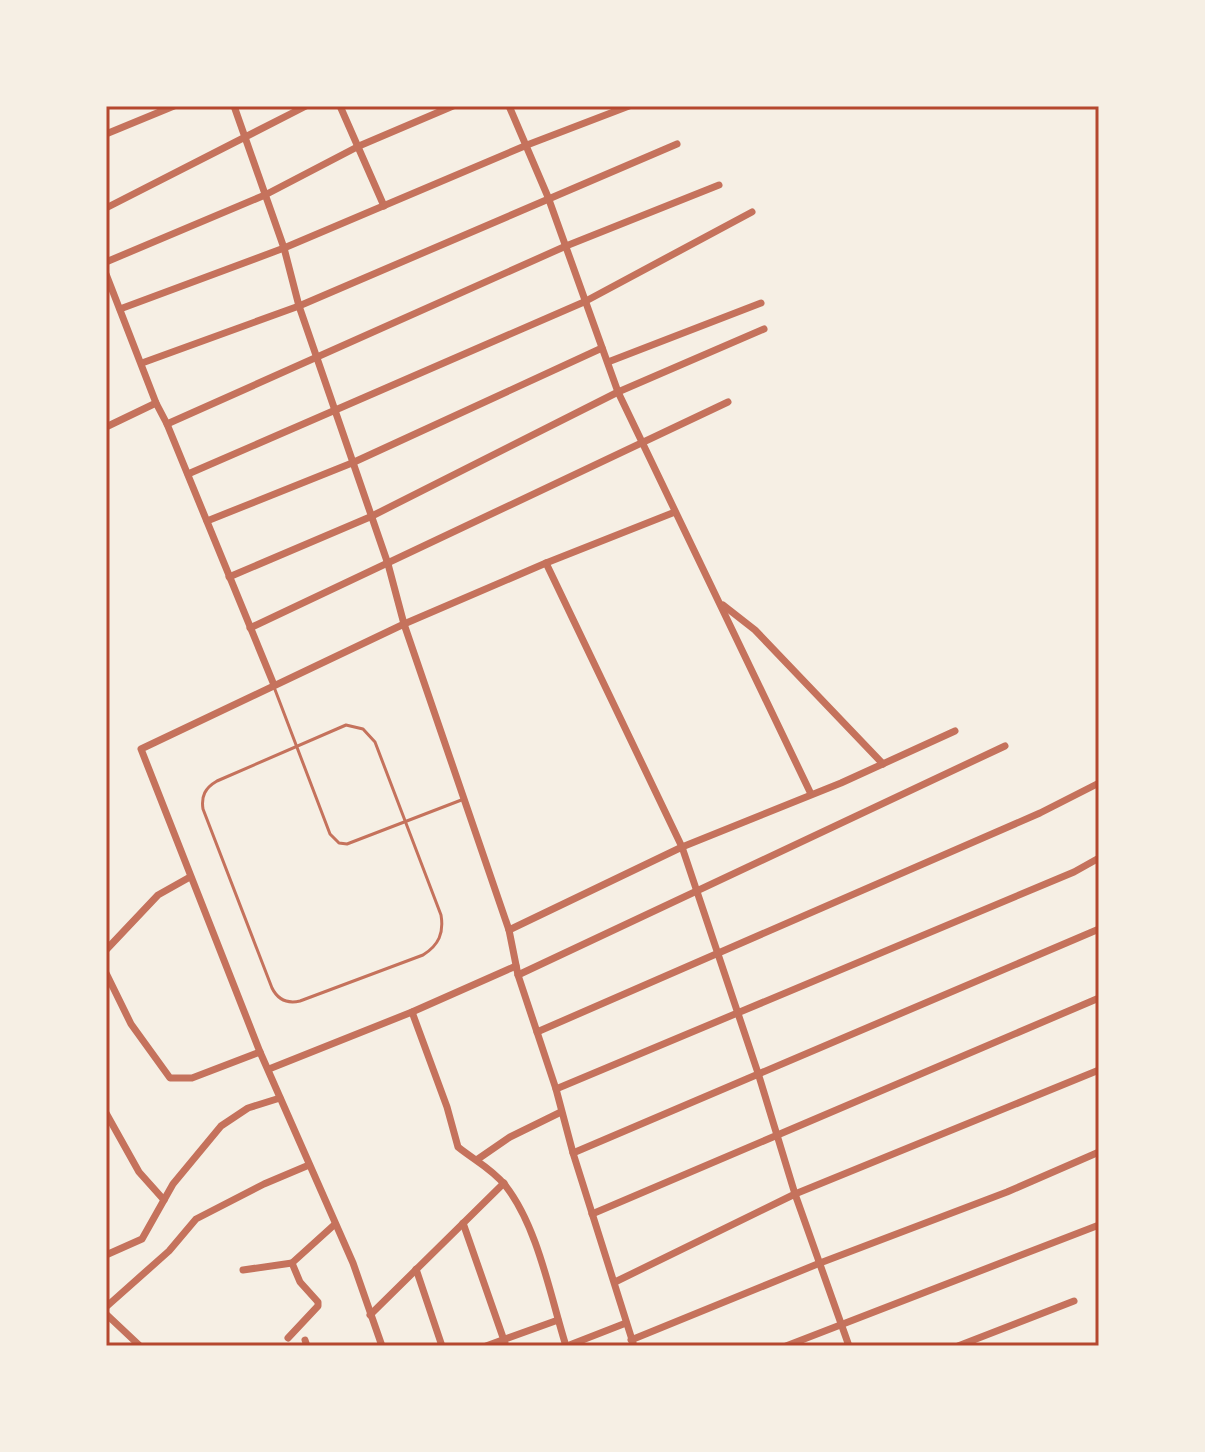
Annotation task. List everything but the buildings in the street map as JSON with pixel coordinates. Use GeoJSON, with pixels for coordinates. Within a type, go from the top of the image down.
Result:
{"type":"FeatureCollection","features":[{"type":"Feature","properties":{"kind":"street"},"geometry":{"type":"LineString","coordinates":[[106,134],[174,106]]}},
{"type":"Feature","properties":{"kind":"street"},"geometry":{"type":"LineString","coordinates":[[234,106],[388,564],[404,624],[509,930],[517,971],[556,1089],[632,1343],[820,1263],[1007,1192],[1099,1152]]}},
{"type":"Feature","properties":{"kind":"street"},"geometry":{"type":"LineString","coordinates":[[106,208],[306,106]]}},
{"type":"Feature","properties":{"kind":"street"},"geometry":{"type":"LineString","coordinates":[[340,106],[384,206]]}},
{"type":"Feature","properties":{"kind":"street"},"geometry":{"type":"LineString","coordinates":[[106,262],[265,195],[359,146],[453,106]]}},
{"type":"Feature","properties":{"kind":"street"},"geometry":{"type":"LineString","coordinates":[[509,106],[548,197],[618,392],[811,794]]}},
{"type":"Feature","properties":{"kind":"street"},"geometry":{"type":"LineString","coordinates":[[120,309],[284,248],[527,145],[629,106]]}},
{"type":"Feature","properties":{"kind":"street"},"geometry":{"type":"LineString","coordinates":[[142,363],[299,306],[677,144]]}},
{"type":"Feature","properties":{"kind":"street"},"geometry":{"type":"LineString","coordinates":[[167,424],[566,246],[719,185]]}},
{"type":"Feature","properties":{"kind":"street"},"geometry":{"type":"LineString","coordinates":[[188,474],[584,302],[752,212]]}},
{"type":"Feature","properties":{"kind":"street"},"geometry":{"type":"LineString","coordinates":[[106,276],[274,685]]}},
{"type":"Feature","properties":{"kind":"street"},"geometry":{"type":"LineString","coordinates":[[608,362],[761,303]]}},
{"type":"Feature","properties":{"kind":"street"},"geometry":{"type":"LineString","coordinates":[[229,577],[370,517],[618,392],[764,329]]}},
{"type":"Feature","properties":{"kind":"street"},"geometry":{"type":"LineString","coordinates":[[207,521],[352,463],[602,348]]}},
{"type":"Feature","properties":{"kind":"street"},"geometry":{"type":"LineString","coordinates":[[250,628],[728,402]]}},
{"type":"Feature","properties":{"kind":"street"},"geometry":{"type":"LineString","coordinates":[[106,427],[156,403]]}},
{"type":"Feature","properties":{"kind":"street"},"geometry":{"type":"LineString","coordinates":[[382,1346],[353,1263],[260,1052],[141,749],[404,624],[675,512]]}},
{"type":"Feature","properties":{"kind":"street"},"geometry":{"type":"LineString","coordinates":[[546,563],[682,847],[795,1194],[849,1346]]}},
{"type":"Feature","properties":{"kind":"street"},"geometry":{"type":"LineString","coordinates":[[721,603],[755,630],[883,764]]}},
{"type":"Feature","properties":{"kind":"street"},"geometry":{"type":"LineString","coordinates":[[509,930],[682,847],[955,731]]}},
{"type":"Feature","properties":{"kind":"street"},"geometry":{"type":"LineString","coordinates":[[269,1069],[517,971],[1005,746]]}},
{"type":"Feature","properties":{"kind":"street"},"geometry":{"type":"LineString","coordinates":[[537,1032],[1040,813],[1099,783]]}},
{"type":"Feature","properties":{"kind":"street"},"geometry":{"type":"LineString","coordinates":[[556,1089],[1074,872],[1099,858]]}},
{"type":"Feature","properties":{"kind":"street"},"geometry":{"type":"LineString","coordinates":[[106,950],[158,895],[190,877]]}},
{"type":"Feature","properties":{"kind":"street"},"geometry":{"type":"LineString","coordinates":[[573,1153],[1099,929]]}},
{"type":"Feature","properties":{"kind":"street"},"geometry":{"type":"LineString","coordinates":[[106,973],[131,1024],[170,1078],[192,1078],[260,1052]]}},
{"type":"Feature","properties":{"kind":"street"},"geometry":{"type":"LineString","coordinates":[[592,1214],[1099,998]]}},
{"type":"Feature","properties":{"kind":"street"},"geometry":{"type":"LineString","coordinates":[[412,1012],[447,1107],[458,1147],[478,1159],[504,1183],[522,1209],[566,1346],[626,1323]]}},
{"type":"Feature","properties":{"kind":"street"},"geometry":{"type":"LineString","coordinates":[[615,1282],[795,1194],[1099,1070]]}},
{"type":"Feature","properties":{"kind":"street"},"geometry":{"type":"LineString","coordinates":[[106,1255],[142,1239],[173,1184],[221,1126],[248,1108],[280,1098]]}},
{"type":"Feature","properties":{"kind":"street"},"geometry":{"type":"LineString","coordinates":[[478,1159],[510,1137],[561,1112]]}},
{"type":"Feature","properties":{"kind":"street"},"geometry":{"type":"LineString","coordinates":[[106,1113],[139,1172],[164,1200]]}},
{"type":"Feature","properties":{"kind":"street"},"geometry":{"type":"LineString","coordinates":[[106,1307],[169,1251],[196,1219],[309,1165]]}},
{"type":"Feature","properties":{"kind":"street"},"geometry":{"type":"LineString","coordinates":[[370,1315],[504,1183]]}},
{"type":"Feature","properties":{"kind":"street"},"geometry":{"type":"LineString","coordinates":[[463,1223],[505,1343]]}},
{"type":"Feature","properties":{"kind":"street"},"geometry":{"type":"LineString","coordinates":[[243,1270],[292,1263],[334,1225]]}},
{"type":"Feature","properties":{"kind":"street"},"geometry":{"type":"LineString","coordinates":[[786,1346],[1099,1225]]}},
{"type":"Feature","properties":{"kind":"street"},"geometry":{"type":"LineString","coordinates":[[288,1338],[318,1306],[300,1282],[292,1263]]}},
{"type":"Feature","properties":{"kind":"street"},"geometry":{"type":"LineString","coordinates":[[416,1269],[442,1346]]}},
{"type":"Feature","properties":{"kind":"street"},"geometry":{"type":"LineString","coordinates":[[958,1346],[1074,1301]]}},
{"type":"Feature","properties":{"kind":"street"},"geometry":{"type":"LineString","coordinates":[[106,1314],[140,1346]]}},
{"type":"Feature","properties":{"kind":"street"},"geometry":{"type":"LineString","coordinates":[[486,1346],[505,1343],[558,1320]]}},
{"type":"Feature","properties":{"kind":"lane"},"geometry":{"type":"LineString","coordinates":[[274,685],[335,841],[347,844],[464,799]]}},
{"type":"Feature","properties":{"kind":"lane"},"geometry":{"type":"LineString","coordinates":[[346,725],[363,729],[375,742],[405,821],[441,915],[443,925],[438,943],[423,955],[300,1001],[293,1003],[280,999],[272,988],[202,802],[206,789],[346,725]]}}]}
